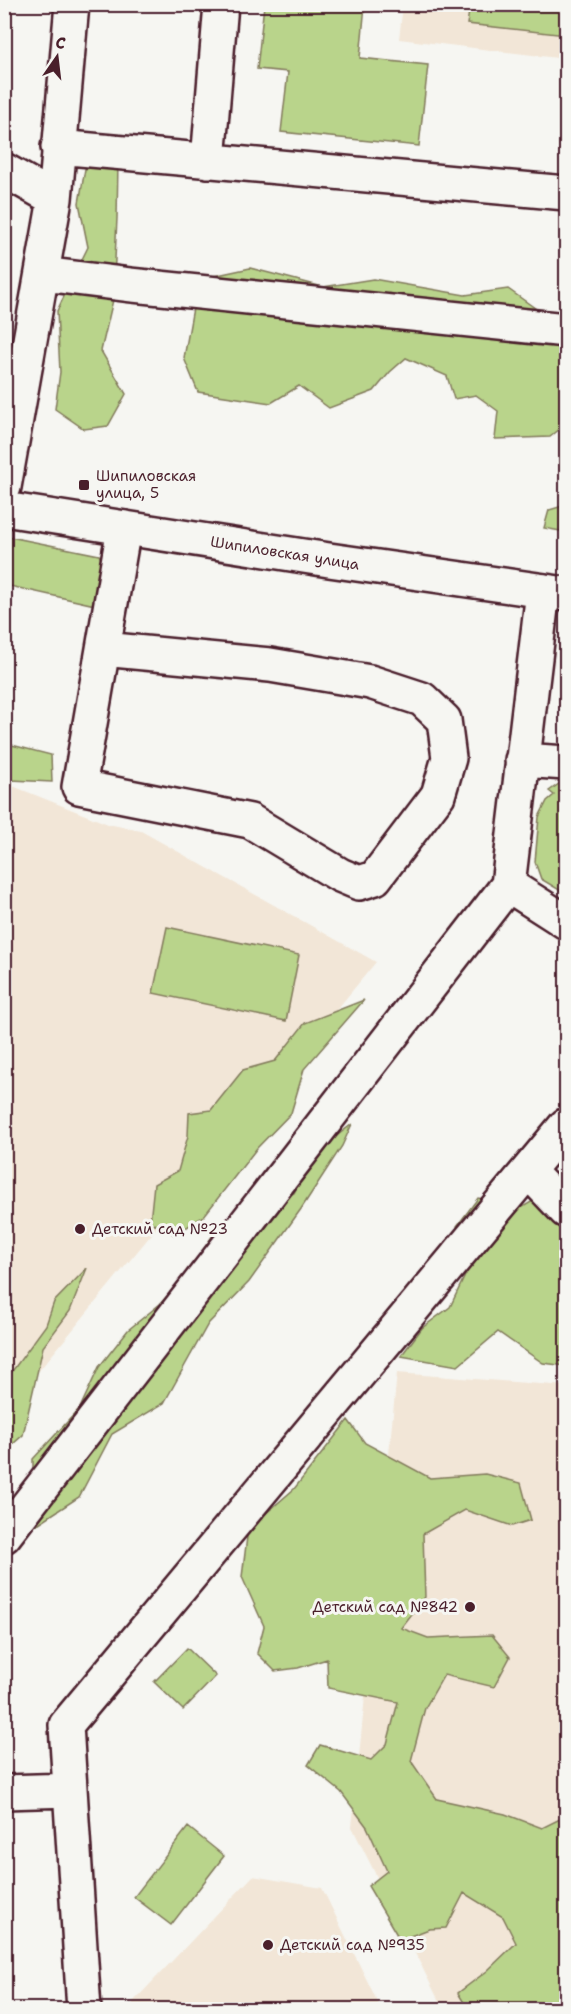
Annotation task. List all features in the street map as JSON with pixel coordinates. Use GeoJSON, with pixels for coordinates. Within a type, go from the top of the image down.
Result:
{"type":"FeatureCollection","features":[{"type":"Feature","properties":{"kind":"main road"},"geometry":{"type":"LineString","coordinates":[[4,487],[55,199],[72,4]]}},
{"type":"Feature","properties":{"kind":"main road"},"geometry":{"type":"LineString","coordinates":[[208,161],[221,4]]}},
{"type":"Feature","properties":{"kind":"main road"},"geometry":{"type":"LineString","coordinates":[[58,147],[567,193]]}},
{"type":"Feature","properties":{"kind":"main road"},"geometry":{"type":"LineString","coordinates":[[4,171],[55,199]]}},
{"type":"Feature","properties":{"kind":"main road"},"geometry":{"type":"LineString","coordinates":[[43,274],[567,330]]}},
{"type":"Feature","properties":{"kind":"main road","name":"Шипиловская улица"},"geometry":{"type":"LineString","coordinates":[[4,508],[555,593]]}},
{"type":"Feature","properties":{"kind":"main road"},"geometry":{"type":"LineString","coordinates":[[103,649],[270,665],[370,682],[422,699],[444,720],[449,758],[438,795],[375,878],[359,883],[340,875],[250,821],[79,787],[86,691],[103,649],[124,528]]}},
{"type":"Feature","properties":{"kind":"main road"},"geometry":{"type":"LineString","coordinates":[[4,1536],[508,885],[522,760],[555,593]]}},
{"type":"Feature","properties":{"kind":"main road"},"geometry":{"type":"LineString","coordinates":[[522,760],[567,764]]}},
{"type":"Feature","properties":{"kind":"main road"},"geometry":{"type":"LineString","coordinates":[[508,885],[567,922]]}},
{"type":"Feature","properties":{"kind":"main road"},"geometry":{"type":"LineString","coordinates":[[84,2010],[66,1725],[567,1125]]}},
{"type":"Feature","properties":{"kind":"main road"},"geometry":{"type":"LineString","coordinates":[[528,1171],[567,1210]]}},
{"type":"Feature","properties":{"kind":"main road"},"geometry":{"type":"LineString","coordinates":[[4,1792],[70,1790]]}},
{"type":"Feature","properties":{"kind":"shaded area"},"geometry":{"type":"Polygon","coordinates":[[[403,5],[566,5],[566,59],[399,39],[403,5]]]}},
{"type":"Feature","properties":{"kind":"shaded area","name":"Детский сад №23"},"geometry":{"type":"Polygon","coordinates":[[[5,783],[108,824],[141,831],[376,962],[5,1412],[5,783]]]}},
{"type":"Feature","properties":{"kind":"shaded area","name":"Детский сад №842"},"geometry":{"type":"Polygon","coordinates":[[[397,1373],[566,1386],[566,1970],[540,2009],[443,2009],[352,1827],[397,1373]]]}},
{"type":"Feature","properties":{"kind":"shaded area","name":"Детский сад №935"},"geometry":{"type":"Polygon","coordinates":[[[253,1876],[322,1888],[381,2009],[133,2009],[133,2002],[253,1876]]]}},
{"type":"Feature","properties":{"kind":"green space"},"geometry":{"type":"Polygon","coordinates":[[[264,5],[365,5],[360,58],[428,65],[419,146],[281,132],[288,72],[257,69],[264,5]]]}},
{"type":"Feature","properties":{"kind":"green space"},"geometry":{"type":"Polygon","coordinates":[[[470,5],[566,5],[566,35],[467,24],[470,5]]]}},
{"type":"Feature","properties":{"kind":"green space"},"geometry":{"type":"Polygon","coordinates":[[[118,162],[113,300],[101,351],[126,394],[108,426],[84,429],[55,409],[60,372],[57,311],[88,247],[79,203],[85,169],[118,162]]]}},
{"type":"Feature","properties":{"kind":"green space"},"geometry":{"type":"Polygon","coordinates":[[[250,268],[323,287],[373,279],[465,295],[508,289],[542,313],[566,339],[566,424],[550,437],[495,439],[498,411],[476,395],[454,399],[447,376],[406,358],[374,391],[329,408],[299,386],[271,403],[198,392],[184,358],[193,308],[204,278],[250,268]]]}},
{"type":"Feature","properties":{"kind":"green space"},"geometry":{"type":"Polygon","coordinates":[[[566,505],[566,532],[544,528],[549,510],[566,505]]]}},
{"type":"Feature","properties":{"kind":"green space"},"geometry":{"type":"Polygon","coordinates":[[[5,536],[99,555],[102,561],[95,605],[5,585],[5,536]]]}},
{"type":"Feature","properties":{"kind":"green space"},"geometry":{"type":"Polygon","coordinates":[[[4,743],[51,755],[52,782],[11,780],[5,773],[4,743]]]}},
{"type":"Feature","properties":{"kind":"green space"},"geometry":{"type":"Polygon","coordinates":[[[566,779],[566,894],[541,879],[535,862],[539,817],[547,801],[554,795],[549,791],[566,779]]]}},
{"type":"Feature","properties":{"kind":"green space"},"geometry":{"type":"Polygon","coordinates":[[[167,927],[299,955],[286,1021],[153,993],[167,927]]]}},
{"type":"Feature","properties":{"kind":"green space"},"geometry":{"type":"Polygon","coordinates":[[[364,1000],[304,1069],[291,1113],[257,1148],[204,1216],[175,1235],[150,1222],[154,1184],[178,1171],[188,1136],[189,1113],[211,1110],[243,1070],[275,1061],[305,1023],[364,1000]]]}},
{"type":"Feature","properties":{"kind":"green space"},"geometry":{"type":"Polygon","coordinates":[[[352,1124],[342,1146],[301,1209],[249,1282],[208,1324],[164,1403],[112,1434],[79,1497],[33,1527],[33,1459],[80,1408],[99,1367],[128,1330],[160,1304],[189,1271],[221,1223],[294,1193],[315,1153],[352,1124]]]}},
{"type":"Feature","properties":{"kind":"green space"},"geometry":{"type":"Polygon","coordinates":[[[566,1181],[566,1366],[543,1363],[498,1332],[458,1366],[401,1356],[422,1328],[450,1307],[472,1261],[457,1226],[478,1198],[523,1207],[566,1181]]]}},
{"type":"Feature","properties":{"kind":"green space"},"geometry":{"type":"Polygon","coordinates":[[[87,1268],[70,1311],[43,1347],[23,1435],[5,1451],[5,1381],[46,1325],[54,1302],[87,1268]]]}},
{"type":"Feature","properties":{"kind":"green space"},"geometry":{"type":"Polygon","coordinates":[[[348,1420],[365,1443],[430,1478],[485,1474],[521,1483],[531,1520],[512,1526],[465,1510],[423,1534],[425,1597],[401,1628],[428,1638],[492,1635],[510,1657],[494,1687],[444,1675],[425,1708],[411,1761],[437,1799],[505,1814],[542,1828],[566,1816],[566,2009],[468,2009],[458,1993],[487,1971],[516,1943],[503,1917],[464,1893],[446,1928],[429,1929],[400,1940],[368,1886],[387,1871],[367,1827],[341,1792],[308,1765],[320,1745],[371,1760],[387,1744],[398,1702],[328,1688],[327,1659],[298,1668],[275,1671],[257,1653],[264,1626],[242,1577],[248,1529],[294,1489],[348,1420]]]}},
{"type":"Feature","properties":{"kind":"green space"},"geometry":{"type":"Polygon","coordinates":[[[187,1648],[216,1676],[183,1710],[154,1682],[187,1648]]]}},
{"type":"Feature","properties":{"kind":"green space"},"geometry":{"type":"Polygon","coordinates":[[[188,1827],[224,1856],[171,1925],[134,1897],[188,1827]]]}},
{"type":"Feature","properties":{"kind":"place","name":"Шипиловская улица, 5"},"geometry":{"type":"Point","coordinates":[84,485]}},
{"type":"Feature","properties":{"kind":"place","name":"Детский сад №23"},"geometry":{"type":"Point","coordinates":[80,1229]}},
{"type":"Feature","properties":{"kind":"place","name":"Детский сад №842"},"geometry":{"type":"Point","coordinates":[470,1607]}},
{"type":"Feature","properties":{"kind":"place","name":"Детский сад №935"},"geometry":{"type":"Point","coordinates":[268,1945]}}]}
